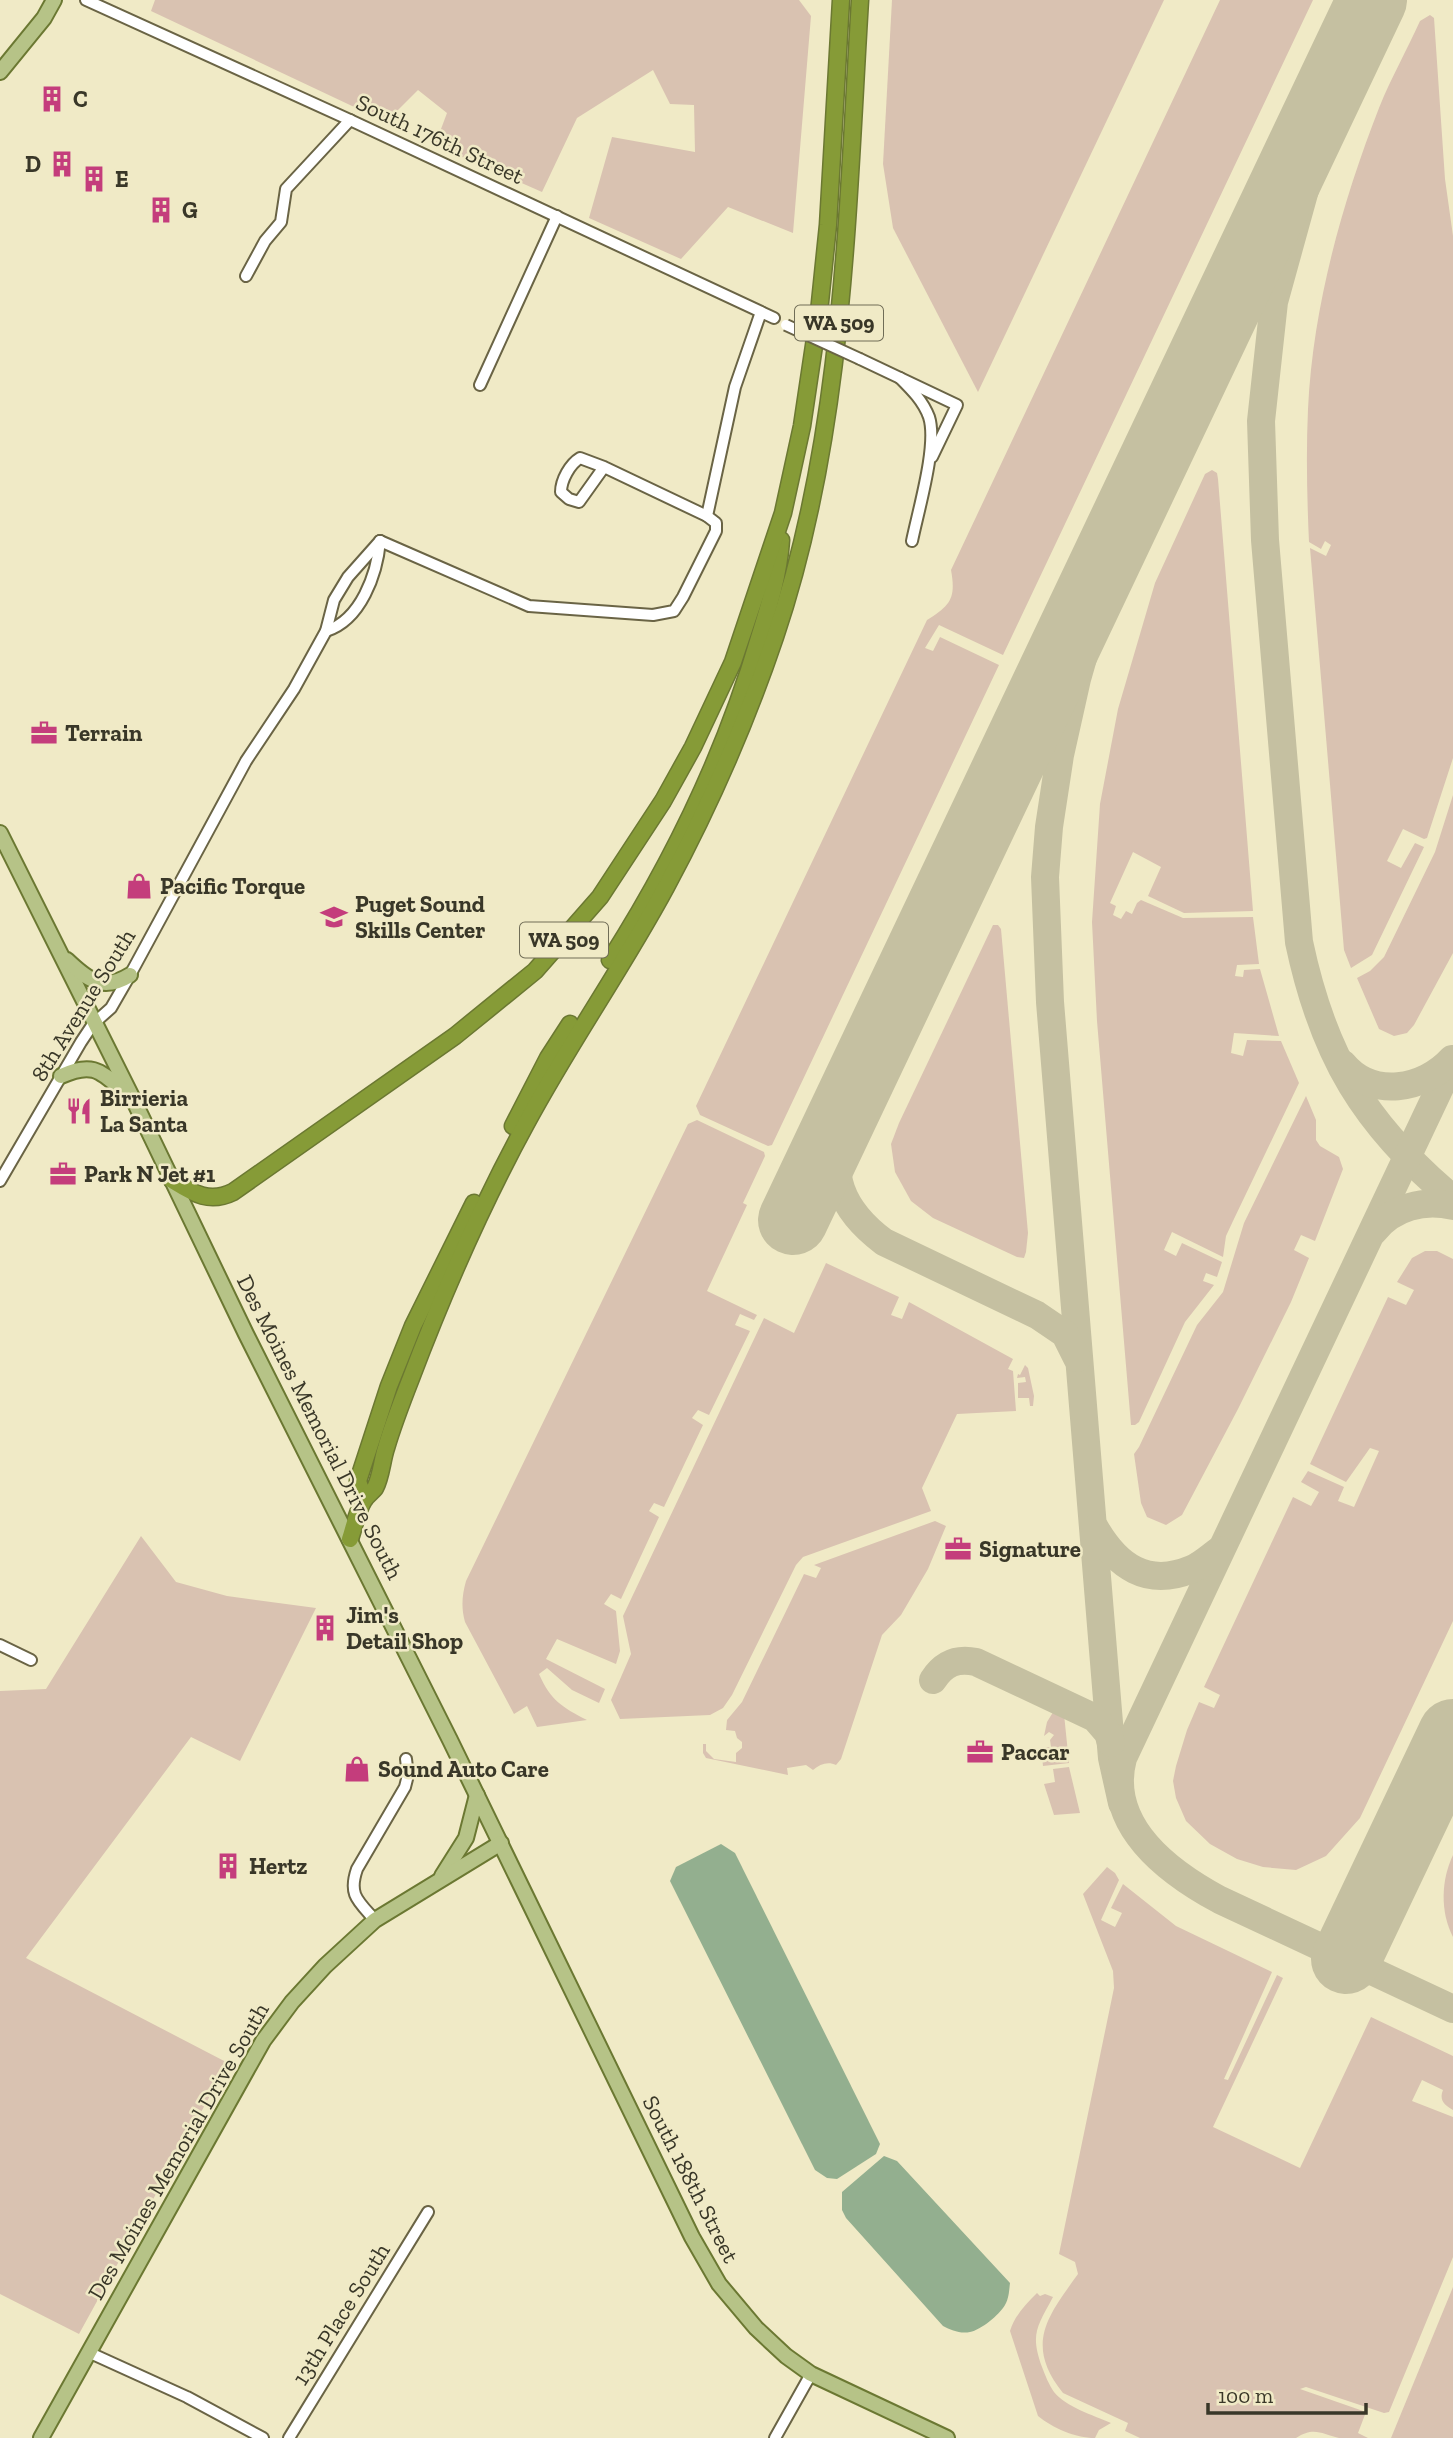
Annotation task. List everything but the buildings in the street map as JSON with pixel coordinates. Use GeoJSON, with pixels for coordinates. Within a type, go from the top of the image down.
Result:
{"type":"FeatureCollection","features":[{"type":"Feature","properties":{"kind":"highway","name":"WA 509"},"geometry":{"type":"LineString","coordinates":[[172,1180],[205,1197],[220,1197],[241,1188],[485,1013],[535,971],[569,936],[600,897],[663,801],[693,747],[733,662],[783,513],[802,426],[819,312],[828,225],[841,0]]}},
{"type":"Feature","properties":{"kind":"highway","name":"WA 509"},"geometry":{"type":"LineString","coordinates":[[364,1499],[376,1487],[386,1448],[411,1379],[472,1231],[524,1125],[648,920],[677,866],[715,790],[775,639],[805,528],[830,398],[841,309],[860,0]]}},
{"type":"Feature","properties":{"kind":"highway"},"geometry":{"type":"LineString","coordinates":[[350,1539],[364,1499],[358,1481],[363,1459],[413,1326],[548,1058],[618,947],[669,859],[716,758],[753,658],[774,587],[783,513]]}},
{"type":"Feature","properties":{"kind":"main road"},"geometry":{"type":"LineString","coordinates":[[0,72],[44,18],[54,0]]}},
{"type":"Feature","properties":{"kind":"main road","name":"Des Moines Memorial Drive South"},"geometry":{"type":"LineString","coordinates":[[0,833],[500,1843],[375,1920],[292,2002],[263,2040],[41,2438]]}},
{"type":"Feature","properties":{"kind":"main road"},"geometry":{"type":"LineString","coordinates":[[57,949],[90,980],[111,983],[131,975]]}},
{"type":"Feature","properties":{"kind":"main road"},"geometry":{"type":"LineString","coordinates":[[61,1076],[79,1069],[96,1069],[133,1099]]}},
{"type":"Feature","properties":{"kind":"main road"},"geometry":{"type":"LineString","coordinates":[[440,1880],[466,1838],[477,1795]]}},
{"type":"Feature","properties":{"kind":"main road","name":"South 188th Street"},"geometry":{"type":"LineString","coordinates":[[500,1843],[692,2237],[719,2284],[756,2328],[786,2356],[811,2374],[947,2438]]}},
{"type":"Feature","properties":{"kind":"street","name":"South 176th Street"},"geometry":{"type":"LineString","coordinates":[[86,0],[774,317]]}},
{"type":"Feature","properties":{"kind":"street"},"geometry":{"type":"LineString","coordinates":[[246,276],[265,242],[281,222],[286,189],[350,120]]}},
{"type":"Feature","properties":{"kind":"street"},"geometry":{"type":"LineString","coordinates":[[480,385],[557,216]]}},
{"type":"Feature","properties":{"kind":"street"},"geometry":{"type":"LineString","coordinates":[[707,516],[735,387],[761,312]]}},
{"type":"Feature","properties":{"kind":"street"},"geometry":{"type":"LineString","coordinates":[[786,325],[957,405],[928,466]]}},
{"type":"Feature","properties":{"kind":"street"},"geometry":{"type":"LineString","coordinates":[[900,378],[915,392],[930,420],[928,466],[912,541]]}},
{"type":"Feature","properties":{"kind":"street"},"geometry":{"type":"LineString","coordinates":[[380,541],[529,606],[653,615],[674,611],[716,531],[716,523],[707,516],[604,467]]}},
{"type":"Feature","properties":{"kind":"street","name":"8th Avenue South"},"geometry":{"type":"LineString","coordinates":[[326,631],[339,627],[357,606],[378,566],[380,541]]}},
{"type":"Feature","properties":{"kind":"street","name":"8th Avenue South"},"geometry":{"type":"LineString","coordinates":[[0,1181],[93,1024],[111,1007],[131,975],[246,761],[283,706],[326,631],[328,616],[341,589],[380,541]]}},
{"type":"Feature","properties":{"kind":"street"},"geometry":{"type":"LineString","coordinates":[[0,1645],[31,1660]]}},
{"type":"Feature","properties":{"kind":"street"},"geometry":{"type":"LineString","coordinates":[[375,1920],[356,1898],[353,1881],[357,1869],[405,1787],[408,1774],[406,1759]]}},
{"type":"Feature","properties":{"kind":"street","name":"13th Place South"},"geometry":{"type":"LineString","coordinates":[[289,2438],[428,2212]]}},
{"type":"Feature","properties":{"kind":"street"},"geometry":{"type":"LineString","coordinates":[[88,2352],[187,2397],[263,2438]]}},
{"type":"Feature","properties":{"kind":"street"},"geometry":{"type":"LineString","coordinates":[[775,2438],[811,2374]]}},
{"type":"Feature","properties":{"kind":"shaded area"},"geometry":{"type":"Polygon","coordinates":[[[155,0],[799,0],[811,16],[793,233],[728,207],[681,259],[589,218],[612,137],[695,152],[694,105],[670,104],[653,70],[577,118],[542,192],[435,145],[447,113],[418,90],[386,122],[151,11],[155,0]]]}},
{"type":"Feature","properties":{"kind":"shaded area"},"geometry":{"type":"Polygon","coordinates":[[[892,0],[1164,0],[978,392],[893,228],[883,164],[892,0]]]}},
{"type":"Feature","properties":{"kind":"shaded area"},"geometry":{"type":"Polygon","coordinates":[[[1220,0],[1313,0],[1003,655],[939,625],[925,648],[933,651],[940,637],[999,665],[772,1145],[768,1146],[700,1115],[696,1106],[927,620],[942,610],[950,600],[953,588],[951,570],[1220,0]]]}},
{"type":"Feature","properties":{"kind":"shaded area"},"geometry":{"type":"Polygon","coordinates":[[[1430,15],[1434,18],[1445,179],[1453,236],[1453,758],[1427,838],[1403,829],[1387,861],[1401,868],[1415,843],[1424,847],[1372,955],[1351,968],[1344,950],[1310,548],[1326,556],[1331,545],[1325,541],[1321,549],[1309,542],[1307,442],[1311,370],[1323,294],[1353,181],[1389,86],[1420,21],[1430,15]]]}},
{"type":"Feature","properties":{"kind":"shaded area"},"geometry":{"type":"Polygon","coordinates":[[[1212,470],[1217,473],[1218,479],[1253,911],[1184,913],[1148,896],[1161,867],[1133,852],[1110,903],[1116,906],[1113,915],[1121,919],[1126,911],[1132,914],[1141,900],[1183,918],[1253,917],[1259,964],[1237,965],[1235,976],[1243,977],[1244,970],[1260,969],[1279,1036],[1234,1033],[1231,1053],[1243,1056],[1247,1040],[1281,1041],[1299,1083],[1226,1236],[1223,1257],[1172,1232],[1164,1250],[1176,1256],[1182,1243],[1222,1262],[1217,1277],[1206,1273],[1203,1281],[1214,1285],[1185,1322],[1139,1422],[1131,1425],[1097,1021],[1092,922],[1100,804],[1118,709],[1155,583],[1205,474],[1212,470]]]}},
{"type":"Feature","properties":{"kind":"shaded area"},"geometry":{"type":"Polygon","coordinates":[[[1453,795],[1453,953],[1414,1025],[1407,1033],[1394,1036],[1379,1029],[1357,978],[1370,971],[1384,957],[1435,852],[1453,795]]]}},
{"type":"Feature","properties":{"kind":"shaded area"},"geometry":{"type":"Polygon","coordinates":[[[993,925],[998,925],[1001,929],[1028,1233],[1024,1258],[933,1218],[911,1201],[895,1172],[891,1144],[993,925]]]}},
{"type":"Feature","properties":{"kind":"shaded area"},"geometry":{"type":"Polygon","coordinates":[[[1306,1096],[1316,1120],[1316,1140],[1320,1146],[1339,1157],[1343,1169],[1315,1241],[1301,1235],[1294,1250],[1309,1258],[1291,1302],[1238,1409],[1182,1515],[1166,1525],[1147,1517],[1141,1503],[1134,1454],[1197,1325],[1223,1292],[1244,1223],[1306,1096]]]}},
{"type":"Feature","properties":{"kind":"shaded area"},"geometry":{"type":"Polygon","coordinates":[[[697,1120],[764,1152],[765,1156],[743,1203],[747,1205],[707,1291],[757,1315],[754,1320],[740,1314],[735,1325],[750,1331],[709,1415],[698,1410],[692,1418],[703,1425],[664,1507],[654,1503],[649,1511],[659,1517],[621,1599],[611,1594],[604,1604],[616,1611],[620,1651],[616,1664],[557,1639],[546,1659],[605,1689],[599,1703],[572,1690],[547,1668],[539,1674],[548,1691],[564,1707],[587,1720],[537,1727],[527,1706],[514,1714],[465,1622],[462,1602],[466,1581],[688,1124],[697,1120]]]}},
{"type":"Feature","properties":{"kind":"shaded area"},"geometry":{"type":"Polygon","coordinates":[[[1425,1251],[1437,1251],[1453,1259],[1453,1621],[1360,1818],[1326,1856],[1296,1870],[1263,1867],[1237,1859],[1210,1844],[1186,1821],[1176,1798],[1173,1781],[1176,1766],[1199,1702],[1214,1708],[1220,1695],[1204,1687],[1293,1497],[1311,1506],[1319,1492],[1301,1482],[1308,1471],[1344,1487],[1338,1501],[1354,1507],[1379,1451],[1370,1448],[1346,1482],[1310,1464],[1388,1297],[1406,1305],[1414,1290],[1397,1282],[1412,1258],[1425,1251]]]}},
{"type":"Feature","properties":{"kind":"shaded area"},"geometry":{"type":"Polygon","coordinates":[[[826,1263],[899,1297],[891,1315],[902,1319],[909,1302],[1013,1359],[1008,1369],[1013,1371],[1016,1411],[957,1414],[922,1488],[931,1511],[803,1557],[796,1565],[732,1695],[723,1708],[710,1715],[620,1719],[611,1700],[631,1654],[623,1616],[764,1318],[794,1333],[826,1263]]]}},
{"type":"Feature","properties":{"kind":"shaded area"},"geometry":{"type":"Polygon","coordinates":[[[1025,1365],[1034,1396],[1033,1406],[1030,1406],[1029,1398],[1018,1398],[1018,1383],[1026,1382],[1025,1377],[1017,1378],[1025,1365]]]}},
{"type":"Feature","properties":{"kind":"shaded area"},"geometry":{"type":"Polygon","coordinates":[[[935,1521],[946,1526],[928,1569],[901,1615],[882,1635],[841,1759],[836,1765],[824,1764],[813,1770],[806,1765],[787,1768],[788,1775],[706,1758],[703,1744],[706,1744],[706,1751],[714,1759],[736,1762],[736,1753],[742,1748],[742,1742],[735,1731],[726,1730],[727,1720],[742,1702],[804,1574],[816,1578],[821,1568],[814,1565],[935,1521]]]}},
{"type":"Feature","properties":{"kind":"shaded area"},"geometry":{"type":"Polygon","coordinates":[[[141,1536],[176,1582],[227,1596],[316,1608],[240,1761],[191,1737],[26,1958],[228,2063],[79,2334],[0,2294],[0,1691],[46,1689],[141,1536]]]}},
{"type":"Feature","properties":{"kind":"shaded area"},"geometry":{"type":"Polygon","coordinates":[[[1055,1709],[1064,1714],[1069,1763],[1043,1766],[1041,1747],[1051,1747],[1050,1740],[1054,1735],[1049,1732],[1044,1736],[1047,1722],[1055,1709]]]}},
{"type":"Feature","properties":{"kind":"shaded area"},"geometry":{"type":"Polygon","coordinates":[[[1069,1767],[1080,1813],[1054,1815],[1044,1784],[1055,1782],[1053,1769],[1069,1767]]]}},
{"type":"Feature","properties":{"kind":"shaded area"},"geometry":{"type":"Polygon","coordinates":[[[721,1844],[735,1853],[880,2144],[876,2154],[837,2179],[827,2178],[815,2170],[670,1881],[676,1867],[721,1844]]]}},
{"type":"Feature","properties":{"kind":"shaded area"},"geometry":{"type":"Polygon","coordinates":[[[1453,1855],[1453,1937],[1444,1907],[1444,1885],[1453,1855]]]}},
{"type":"Feature","properties":{"kind":"shaded area"},"geometry":{"type":"Polygon","coordinates":[[[1107,1867],[1119,1880],[1101,1920],[1115,1927],[1122,1913],[1111,1908],[1123,1884],[1176,1926],[1272,1972],[1224,2079],[1228,2080],[1277,1975],[1283,1978],[1213,2127],[1300,2168],[1371,2017],[1453,2056],[1453,2110],[1443,2102],[1443,2090],[1422,2080],[1412,2101],[1453,2117],[1453,2257],[1389,2412],[1384,2413],[1306,2387],[1300,2389],[1366,2412],[1358,2433],[1368,2438],[1339,2438],[1308,2432],[1296,2438],[1140,2438],[1125,2431],[1128,2423],[1063,2393],[1051,2376],[1043,2345],[1045,2331],[1058,2303],[1078,2274],[1075,2262],[1059,2254],[1114,1988],[1113,1971],[1083,1894],[1107,1867]]]}},
{"type":"Feature","properties":{"kind":"shaded area"},"geometry":{"type":"Polygon","coordinates":[[[884,2156],[897,2161],[1010,2283],[1005,2305],[979,2328],[963,2332],[943,2326],[846,2218],[842,2210],[842,2192],[884,2156]]]}},
{"type":"Feature","properties":{"kind":"shaded area"},"geometry":{"type":"Polygon","coordinates":[[[1453,2287],[1453,2438],[1391,2438],[1453,2287]]]}},
{"type":"Feature","properties":{"kind":"shaded area"},"geometry":{"type":"Polygon","coordinates":[[[1037,2293],[1040,2296],[1045,2294],[1053,2297],[1039,2324],[1036,2338],[1044,2373],[1054,2392],[1065,2402],[1111,2423],[1099,2430],[1095,2438],[1065,2432],[1038,2416],[1010,2331],[1018,2315],[1037,2293]]]}},
{"type":"Feature","properties":{"kind":"taxiway"},"geometry":{"type":"LineString","coordinates":[[1356,32],[1311,168],[1274,302],[1261,421],[1265,540],[1299,942],[1309,983],[1335,1054],[1371,1115],[1422,1171],[1453,1199]]}},
{"type":"Feature","properties":{"kind":"taxiway"},"geometry":{"type":"LineString","coordinates":[[1117,539],[1077,679],[1060,755],[1049,827],[1045,877],[1050,1002],[1108,1711],[1112,1758],[1122,1803]]}},
{"type":"Feature","properties":{"kind":"taxiway"},"geometry":{"type":"LineString","coordinates":[[1343,1064],[1368,1082],[1398,1086],[1427,1078],[1452,1059]]}},
{"type":"Feature","properties":{"kind":"taxiway"},"geometry":{"type":"LineString","coordinates":[[1453,1060],[1123,1758],[1120,1782],[1123,1805],[1145,1844],[1200,1889],[1453,2009]]}},
{"type":"Feature","properties":{"kind":"taxiway"},"geometry":{"type":"LineString","coordinates":[[842,1120],[836,1158],[841,1189],[857,1217],[869,1230],[884,1242],[1037,1315],[1065,1334],[1077,1358]]}},
{"type":"Feature","properties":{"kind":"taxiway"},"geometry":{"type":"LineString","coordinates":[[1374,1231],[1390,1216],[1410,1207],[1431,1204],[1453,1206]]}},
{"type":"Feature","properties":{"kind":"taxiway"},"geometry":{"type":"LineString","coordinates":[[1095,1528],[1123,1563],[1147,1574],[1161,1576],[1192,1569],[1220,1550]]}},
{"type":"Feature","properties":{"kind":"taxiway"},"geometry":{"type":"LineString","coordinates":[[933,1680],[951,1663],[976,1662],[1095,1718],[1108,1733],[1111,1743]]}},
{"type":"Feature","properties":{"kind":"runway"},"geometry":{"type":"LineString","coordinates":[[793,1220],[1372,0]]}},
{"type":"Feature","properties":{"kind":"runway"},"geometry":{"type":"LineString","coordinates":[[1346,1959],[1453,1734]]}},
{"type":"Feature","properties":{"kind":"place","name":"C"},"geometry":{"type":"Point","coordinates":[52,99]}},
{"type":"Feature","properties":{"kind":"place","name":"D"},"geometry":{"type":"Point","coordinates":[62,164]}},
{"type":"Feature","properties":{"kind":"place","name":"E"},"geometry":{"type":"Point","coordinates":[94,179]}},
{"type":"Feature","properties":{"kind":"place","name":"G"},"geometry":{"type":"Point","coordinates":[161,210]}},
{"type":"Feature","properties":{"kind":"place","name":"Terrain"},"geometry":{"type":"Point","coordinates":[44,733]}},
{"type":"Feature","properties":{"kind":"place","name":"Pacific Torque"},"geometry":{"type":"Point","coordinates":[139,886]}},
{"type":"Feature","properties":{"kind":"place","name":"Puget Sound Skills Center"},"geometry":{"type":"Point","coordinates":[334,917]}},
{"type":"Feature","properties":{"kind":"place","name":"Birrieria La Santa"},"geometry":{"type":"Point","coordinates":[79,1111]}},
{"type":"Feature","properties":{"kind":"place","name":"Park N Jet #1"},"geometry":{"type":"Point","coordinates":[63,1174]}},
{"type":"Feature","properties":{"kind":"place","name":"Signature"},"geometry":{"type":"Point","coordinates":[958,1549]}},
{"type":"Feature","properties":{"kind":"place","name":"Jim's Detail Shop"},"geometry":{"type":"Point","coordinates":[325,1628]}},
{"type":"Feature","properties":{"kind":"place","name":"Paccar"},"geometry":{"type":"Point","coordinates":[980,1752]}},
{"type":"Feature","properties":{"kind":"place","name":"Sound Auto Care"},"geometry":{"type":"Point","coordinates":[357,1769]}},
{"type":"Feature","properties":{"kind":"place","name":"Hertz"},"geometry":{"type":"Point","coordinates":[228,1866]}}]}
